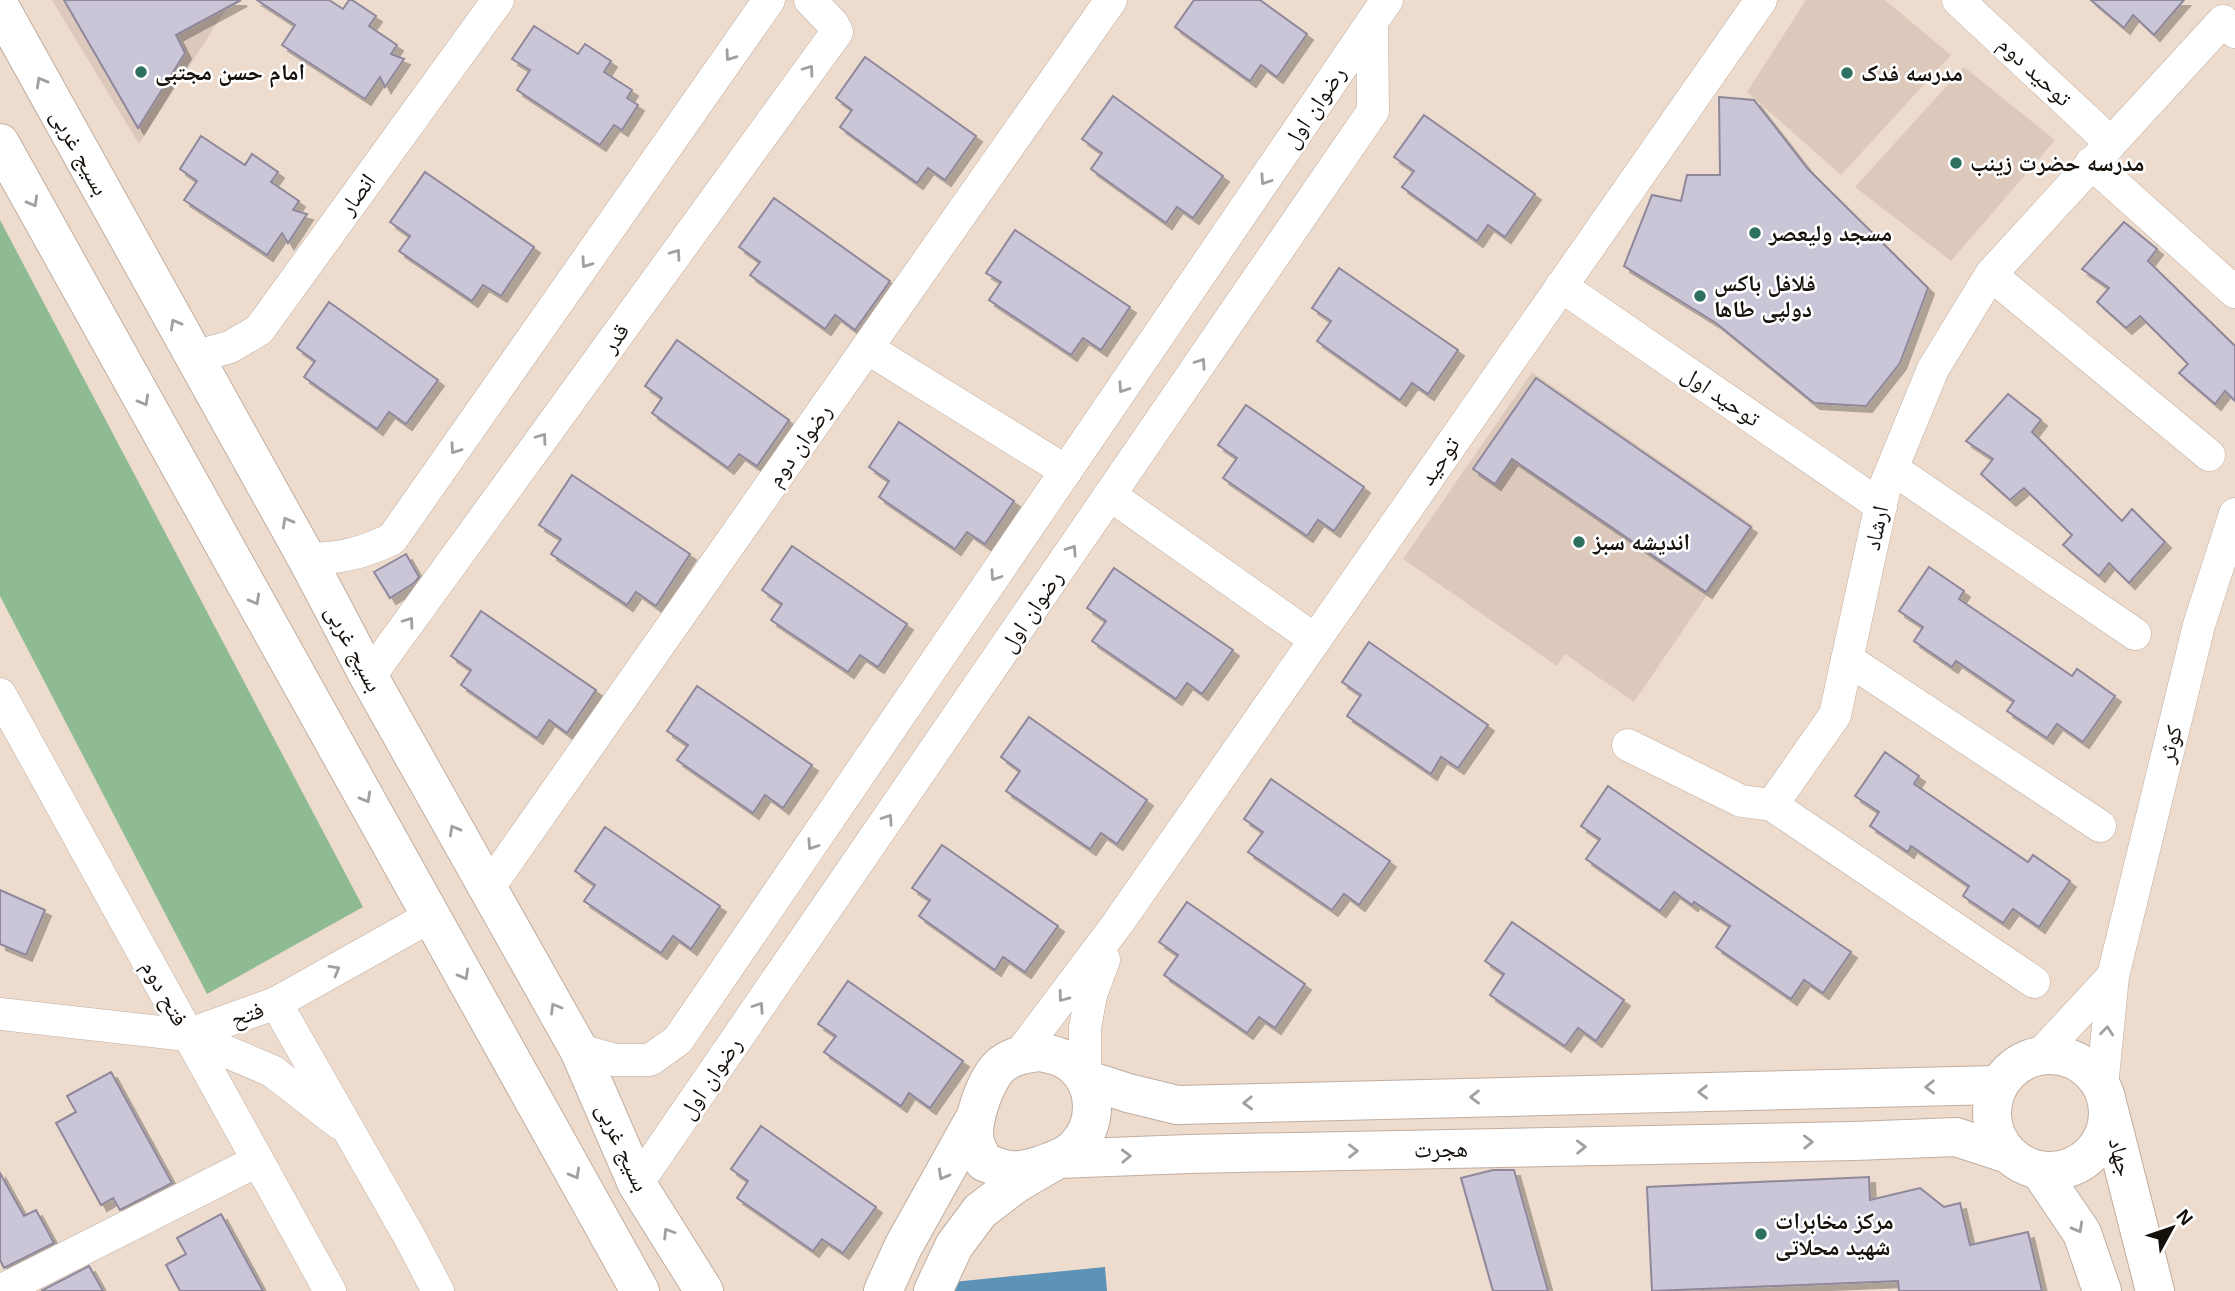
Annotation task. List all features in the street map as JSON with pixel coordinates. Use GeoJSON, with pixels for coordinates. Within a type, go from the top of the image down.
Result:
{"type":"FeatureCollection","features":[{"type":"Feature","properties":{"kind":"main road","name":"بسیج غربی"},"geometry":{"type":"LineString","coordinates":[[0,7],[307,559],[487,890],[579,1050],[638,1184],[704,1291]]}},
{"type":"Feature","properties":{"kind":"main road"},"geometry":{"type":"LineString","coordinates":[[0,142],[640,1291]]}},
{"type":"Feature","properties":{"kind":"main road"},"geometry":{"type":"LineString","coordinates":[[431,916],[487,890]]}},
{"type":"Feature","properties":{"kind":"main road"},"geometry":{"type":"LineString","coordinates":[[883,1291],[903,1247],[976,1116],[991,1077],[1002,1064],[1019,1055],[1038,1052],[1056,1055],[1073,1065],[1085,1079],[1092,1097],[1092,1116],[1086,1135],[1074,1149],[1058,1159],[1023,1171],[1003,1170],[984,1162],[974,1140],[976,1116]]}},
{"type":"Feature","properties":{"kind":"main road"},"geometry":{"type":"LineString","coordinates":[[2024,1162],[2058,1171],[2067,1169],[2076,1166],[2090,1155],[2102,1140],[2108,1123],[2105,1096],[2090,1072],[2075,1061],[2058,1056],[2039,1056],[2023,1061],[1998,1085],[1992,1103],[1992,1121],[1997,1139],[2024,1162],[2082,1233],[2102,1291]]}},
{"type":"Feature","properties":{"kind":"main road"},"geometry":{"type":"LineString","coordinates":[[1085,1079],[1177,1105],[1998,1085]]}},
{"type":"Feature","properties":{"kind":"main road","name":"جهاد"},"geometry":{"type":"LineString","coordinates":[[2105,1096],[2155,1291]]}},
{"type":"Feature","properties":{"kind":"main road","name":"هجرت"},"geometry":{"type":"LineString","coordinates":[[933,1291],[954,1246],[980,1211],[1017,1182],[1058,1159],[1855,1142],[1956,1137],[2024,1162]]}},
{"type":"Feature","properties":{"kind":"street","name":"انصار"},"geometry":{"type":"LineString","coordinates":[[194,357],[230,347],[259,330],[498,0]]}},
{"type":"Feature","properties":{"kind":"street"},"geometry":{"type":"LineString","coordinates":[[307,559],[339,558],[365,552],[392,539],[769,0]]}},
{"type":"Feature","properties":{"kind":"street","name":"قدر"},"geometry":{"type":"LineString","coordinates":[[369,677],[836,32],[833,24],[810,0]]}},
{"type":"Feature","properties":{"kind":"street","name":"رضوان دوم"},"geometry":{"type":"LineString","coordinates":[[487,890],[1111,0]]}},
{"type":"Feature","properties":{"kind":"street","name":"توحید"},"geometry":{"type":"LineString","coordinates":[[1118,923],[1761,0]]}},
{"type":"Feature","properties":{"kind":"street","name":"توحید دوم"},"geometry":{"type":"LineString","coordinates":[[1958,0],[2235,292]]}},
{"type":"Feature","properties":{"kind":"street","name":"رضوان اول"},"geometry":{"type":"LineString","coordinates":[[579,1050],[615,1060],[650,1060],[678,1040],[1380,11]]}},
{"type":"Feature","properties":{"kind":"street","name":"رضوان اول"},"geometry":{"type":"LineString","coordinates":[[638,1184],[1373,111],[1380,11]]}},
{"type":"Feature","properties":{"kind":"street","name":"ارشاد"},"geometry":{"type":"LineString","coordinates":[[1772,805],[1835,715],[1885,486],[1933,369],[1991,275],[2222,21],[2235,32]]}},
{"type":"Feature","properties":{"kind":"street"},"geometry":{"type":"LineString","coordinates":[[1991,275],[2209,455]]}},
{"type":"Feature","properties":{"kind":"street","name":"توحید اول"},"geometry":{"type":"LineString","coordinates":[[1561,286],[1881,506]]}},
{"type":"Feature","properties":{"kind":"street"},"geometry":{"type":"LineString","coordinates":[[867,348],[1066,471]]}},
{"type":"Feature","properties":{"kind":"street"},"geometry":{"type":"LineString","coordinates":[[1893,469],[2135,634]]}},
{"type":"Feature","properties":{"kind":"street"},"geometry":{"type":"LineString","coordinates":[[1110,495],[1314,639]]}},
{"type":"Feature","properties":{"kind":"street","name":"کوثر"},"geometry":{"type":"LineString","coordinates":[[2105,1096],[2113,976],[2199,625],[2235,514]]}},
{"type":"Feature","properties":{"kind":"street"},"geometry":{"type":"LineString","coordinates":[[1847,659],[2100,826]]}},
{"type":"Feature","properties":{"kind":"street","name":"فتح دوم"},"geometry":{"type":"LineString","coordinates":[[0,694],[330,1291]]}},
{"type":"Feature","properties":{"kind":"street"},"geometry":{"type":"LineString","coordinates":[[1628,745],[1741,800],[1772,805],[2034,982]]}},
{"type":"Feature","properties":{"kind":"street","name":"فتح"},"geometry":{"type":"LineString","coordinates":[[0,1014],[187,1034],[276,1003],[431,916]]}},
{"type":"Feature","properties":{"kind":"street"},"geometry":{"type":"LineString","coordinates":[[1019,1055],[1118,923]]}},
{"type":"Feature","properties":{"kind":"street"},"geometry":{"type":"LineString","coordinates":[[1085,1079],[1084,1028],[1091,995],[1118,923]]}},
{"type":"Feature","properties":{"kind":"street","name":"کوثر"},"geometry":{"type":"LineString","coordinates":[[2039,1056],[2113,976]]}},
{"type":"Feature","properties":{"kind":"street"},"geometry":{"type":"LineString","coordinates":[[276,1003],[438,1291]]}},
{"type":"Feature","properties":{"kind":"street"},"geometry":{"type":"LineString","coordinates":[[187,1034],[272,1071],[351,1133]]}},
{"type":"Feature","properties":{"kind":"street"},"geometry":{"type":"LineString","coordinates":[[0,1291],[257,1161]]}},
{"type":"Feature","properties":{"kind":"shaded area","name":"امام حسن مجتبی"},"geometry":{"type":"Polygon","coordinates":[[[52,0],[232,0],[139,144],[52,0]]]}},
{"type":"Feature","properties":{"kind":"shaded area","name":"مدرسه فدک"},"geometry":{"type":"Polygon","coordinates":[[[1806,0],[1885,0],[1951,55],[1841,175],[1747,92],[1806,0]]]}},
{"type":"Feature","properties":{"kind":"shaded area","name":"مدرسه حضرت زینب"},"geometry":{"type":"Polygon","coordinates":[[[1964,67],[2055,140],[1951,261],[1855,187],[1964,67]]]}},
{"type":"Feature","properties":{"kind":"shaded area","name":"اندیشه سبز"},"geometry":{"type":"Polygon","coordinates":[[[1532,372],[1754,526],[1634,702],[1565,654],[1557,666],[1403,559],[1532,372]]]}},
{"type":"Feature","properties":{"kind":"green space"},"geometry":{"type":"Polygon","coordinates":[[[0,220],[363,907],[207,994],[0,596],[0,220]]]}},
{"type":"Feature","properties":{"kind":"water"},"geometry":{"type":"Polygon","coordinates":[[[1105,1267],[1107,1291],[954,1291],[953,1282],[1105,1267]]]}},
{"type":"Feature","properties":{"kind":"building","name":"امام حسن مجتبی"},"geometry":{"type":"Polygon","coordinates":[[[64,0],[241,0],[176,35],[185,53],[138,128],[64,0]]]}},
{"type":"Feature","properties":{"kind":"building"},"geometry":{"type":"Polygon","coordinates":[[[257,0],[329,0],[343,9],[349,0],[352,0],[376,16],[369,26],[397,45],[391,54],[404,59],[385,87],[380,77],[365,99],[282,45],[295,25],[257,0]]]}},
{"type":"Feature","properties":{"kind":"building"},"geometry":{"type":"Polygon","coordinates":[[[1194,0],[1260,0],[1307,34],[1277,77],[1261,65],[1250,81],[1175,27],[1194,0]]]}},
{"type":"Feature","properties":{"kind":"building"},"geometry":{"type":"Polygon","coordinates":[[[2091,0],[2184,0],[2154,35],[2133,15],[2124,28],[2091,0]]]}},
{"type":"Feature","properties":{"kind":"building"},"geometry":{"type":"Polygon","coordinates":[[[534,26],[578,54],[585,44],[611,61],[604,72],[632,90],[627,98],[638,105],[622,130],[614,125],[600,145],[517,90],[530,70],[512,59],[534,26]]]}},
{"type":"Feature","properties":{"kind":"building"},"geometry":{"type":"Polygon","coordinates":[[[865,57],[976,136],[945,180],[928,168],[917,183],[840,127],[852,110],[836,98],[865,57]]]}},
{"type":"Feature","properties":{"kind":"building"},"geometry":{"type":"Polygon","coordinates":[[[1113,96],[1223,176],[1193,218],[1177,207],[1166,223],[1091,169],[1102,153],[1082,139],[1113,96]]]}},
{"type":"Feature","properties":{"kind":"building","name":"مسجد ولیعصر"},"geometry":{"type":"Polygon","coordinates":[[[1719,97],[1754,100],[1808,169],[1928,288],[1900,363],[1866,406],[1814,403],[1716,323],[1624,266],[1652,195],[1681,201],[1687,175],[1720,175],[1719,97]]]}},
{"type":"Feature","properties":{"kind":"building"},"geometry":{"type":"Polygon","coordinates":[[[1424,115],[1535,194],[1505,237],[1488,225],[1477,241],[1402,187],[1414,171],[1394,157],[1424,115]]]}},
{"type":"Feature","properties":{"kind":"building"},"geometry":{"type":"Polygon","coordinates":[[[201,136],[245,165],[252,154],[278,172],[271,182],[299,201],[293,210],[307,214],[288,243],[282,233],[267,255],[184,200],[197,181],[180,169],[201,136]]]}},
{"type":"Feature","properties":{"kind":"building"},"geometry":{"type":"Polygon","coordinates":[[[425,172],[534,247],[501,296],[483,285],[472,301],[399,251],[410,236],[390,222],[425,172]]]}},
{"type":"Feature","properties":{"kind":"building"},"geometry":{"type":"Polygon","coordinates":[[[774,198],[890,281],[855,330],[835,315],[825,329],[750,275],[760,262],[739,247],[774,198]]]}},
{"type":"Feature","properties":{"kind":"building"},"geometry":{"type":"Polygon","coordinates":[[[2124,222],[2157,249],[2148,261],[2235,346],[2235,401],[2225,391],[2215,404],[2179,373],[2188,364],[2140,316],[2126,328],[2097,302],[2109,288],[2082,269],[2124,222]]]}},
{"type":"Feature","properties":{"kind":"building"},"geometry":{"type":"Polygon","coordinates":[[[1015,230],[1130,307],[1101,350],[1083,338],[1071,355],[989,300],[1001,282],[986,273],[1015,230]]]}},
{"type":"Feature","properties":{"kind":"building"},"geometry":{"type":"Polygon","coordinates":[[[1339,268],[1458,350],[1428,394],[1412,383],[1400,400],[1317,341],[1331,321],[1312,308],[1339,268]]]}},
{"type":"Feature","properties":{"kind":"building"},"geometry":{"type":"Polygon","coordinates":[[[329,302],[438,380],[406,424],[389,412],[377,429],[304,377],[315,361],[297,348],[329,302]]]}},
{"type":"Feature","properties":{"kind":"building"},"geometry":{"type":"Polygon","coordinates":[[[677,340],[789,420],[757,466],[739,454],[728,468],[652,413],[662,398],[645,386],[677,340]]]}},
{"type":"Feature","properties":{"kind":"building"},"geometry":{"type":"Polygon","coordinates":[[[1536,378],[1751,527],[1706,592],[1512,459],[1495,484],[1473,469],[1536,378]]]}},
{"type":"Feature","properties":{"kind":"building"},"geometry":{"type":"Polygon","coordinates":[[[2008,394],[2041,420],[2032,432],[2122,521],[2132,509],[2165,542],[2129,583],[2109,563],[2099,576],[2063,545],[2072,535],[2024,488],[2010,500],[1981,474],[1993,459],[1966,441],[2008,394]]]}},
{"type":"Feature","properties":{"kind":"building"},"geometry":{"type":"Polygon","coordinates":[[[1246,405],[1364,487],[1334,531],[1318,520],[1307,536],[1223,478],[1237,458],[1218,445],[1246,405]]]}},
{"type":"Feature","properties":{"kind":"building"},"geometry":{"type":"Polygon","coordinates":[[[899,422],[1014,501],[985,544],[967,532],[955,549],[879,497],[889,481],[869,467],[899,422]]]}},
{"type":"Feature","properties":{"kind":"building"},"geometry":{"type":"Polygon","coordinates":[[[572,475],[690,554],[656,606],[636,592],[627,605],[551,554],[561,539],[539,525],[572,475]]]}},
{"type":"Feature","properties":{"kind":"building"},"geometry":{"type":"Polygon","coordinates":[[[792,546],[907,624],[878,667],[860,655],[848,672],[771,620],[782,604],[762,590],[792,546]]]}},
{"type":"Feature","properties":{"kind":"building"},"geometry":{"type":"Polygon","coordinates":[[[406,554],[419,577],[390,598],[374,572],[406,554]]]}},
{"type":"Feature","properties":{"kind":"building"},"geometry":{"type":"Polygon","coordinates":[[[1929,567],[1964,591],[1959,599],[2072,676],[2077,669],[2115,696],[2083,742],[2057,724],[2047,738],[2007,711],[2014,701],[1956,661],[1952,667],[1914,641],[1923,627],[1899,611],[1929,567]]]}},
{"type":"Feature","properties":{"kind":"building"},"geometry":{"type":"Polygon","coordinates":[[[1114,568],[1233,650],[1202,694],[1187,683],[1176,699],[1092,641],[1106,621],[1087,608],[1114,568]]]}},
{"type":"Feature","properties":{"kind":"building"},"geometry":{"type":"Polygon","coordinates":[[[481,611],[596,690],[567,733],[549,720],[537,738],[461,685],[471,670],[451,656],[481,611]]]}},
{"type":"Feature","properties":{"kind":"building"},"geometry":{"type":"Polygon","coordinates":[[[1369,642],[1488,725],[1458,768],[1441,757],[1431,774],[1347,716],[1361,695],[1342,682],[1369,642]]]}},
{"type":"Feature","properties":{"kind":"building"},"geometry":{"type":"Polygon","coordinates":[[[697,686],[812,765],[783,808],[765,795],[753,813],[677,760],[688,745],[667,731],[697,686]]]}},
{"type":"Feature","properties":{"kind":"building"},"geometry":{"type":"Polygon","coordinates":[[[1029,717],[1147,800],[1117,844],[1101,833],[1090,849],[1006,791],[1020,771],[1001,757],[1029,717]]]}},
{"type":"Feature","properties":{"kind":"building"},"geometry":{"type":"Polygon","coordinates":[[[1885,752],[1919,776],[1914,784],[2028,862],[2033,855],[2070,881],[2039,927],[2013,909],[2003,923],[1963,896],[1969,886],[1911,846],[1908,852],[1870,826],[1879,812],[1855,796],[1885,752]]]}},
{"type":"Feature","properties":{"kind":"building"},"geometry":{"type":"Polygon","coordinates":[[[1271,779],[1390,861],[1359,905],[1344,894],[1332,910],[1248,852],[1263,832],[1244,819],[1271,779]]]}},
{"type":"Feature","properties":{"kind":"building"},"geometry":{"type":"Polygon","coordinates":[[[1608,786],[1851,952],[1823,993],[1804,980],[1791,999],[1716,947],[1730,926],[1674,892],[1660,911],[1586,859],[1600,839],[1581,826],[1608,786]]]}},
{"type":"Feature","properties":{"kind":"building"},"geometry":{"type":"Polygon","coordinates":[[[605,827],[720,906],[691,949],[673,936],[661,953],[584,901],[595,885],[575,871],[605,827]]]}},
{"type":"Feature","properties":{"kind":"building"},"geometry":{"type":"Polygon","coordinates":[[[942,845],[1058,926],[1025,972],[1003,957],[995,970],[919,916],[930,900],[912,888],[942,845]]]}},
{"type":"Feature","properties":{"kind":"building"},"geometry":{"type":"Polygon","coordinates":[[[0,890],[45,910],[26,955],[0,944],[0,890]]]}},
{"type":"Feature","properties":{"kind":"building"},"geometry":{"type":"Polygon","coordinates":[[[1187,902],[1305,984],[1275,1028],[1259,1017],[1247,1033],[1164,975],[1178,955],[1159,942],[1187,902]]]}},
{"type":"Feature","properties":{"kind":"building"},"geometry":{"type":"Polygon","coordinates":[[[1512,922],[1624,1000],[1596,1041],[1578,1028],[1565,1046],[1490,995],[1504,974],[1485,961],[1512,922]]]}},
{"type":"Feature","properties":{"kind":"building"},"geometry":{"type":"Polygon","coordinates":[[[848,981],[963,1061],[930,1108],[909,1093],[901,1106],[824,1052],[836,1036],[818,1024],[848,981]]]}},
{"type":"Feature","properties":{"kind":"building"},"geometry":{"type":"Polygon","coordinates":[[[111,1072],[172,1183],[120,1210],[113,1198],[101,1205],[56,1123],[76,1112],[67,1096],[111,1072]]]}},
{"type":"Feature","properties":{"kind":"building"},"geometry":{"type":"Polygon","coordinates":[[[761,1126],[876,1207],[843,1253],[822,1239],[813,1251],[737,1198],[748,1181],[731,1169],[761,1126]]]}},
{"type":"Feature","properties":{"kind":"building"},"geometry":{"type":"Polygon","coordinates":[[[1493,1170],[1514,1170],[1548,1291],[1493,1291],[1461,1178],[1493,1170]]]}},
{"type":"Feature","properties":{"kind":"building"},"geometry":{"type":"Polygon","coordinates":[[[0,1173],[24,1216],[36,1210],[54,1243],[4,1268],[0,1260],[0,1173]]]}},
{"type":"Feature","properties":{"kind":"building","name":"مرکز مخابرات شهید محلاتی"},"geometry":{"type":"Polygon","coordinates":[[[1869,1177],[1870,1200],[1920,1188],[1944,1207],[1960,1203],[1970,1245],[2028,1232],[2042,1291],[1899,1291],[1898,1281],[1652,1291],[1647,1187],[1869,1177]]]}},
{"type":"Feature","properties":{"kind":"building"},"geometry":{"type":"Polygon","coordinates":[[[221,1214],[263,1291],[180,1291],[166,1265],[186,1254],[177,1238],[221,1214]]]}},
{"type":"Feature","properties":{"kind":"building"},"geometry":{"type":"Polygon","coordinates":[[[89,1266],[103,1291],[41,1291],[89,1266]]]}},
{"type":"Feature","properties":{"kind":"place","name":"امام حسن مجتبی"},"geometry":{"type":"Point","coordinates":[141,72]}},
{"type":"Feature","properties":{"kind":"place","name":"مدرسه فدک"},"geometry":{"type":"Point","coordinates":[1847,73]}},
{"type":"Feature","properties":{"kind":"place","name":"مدرسه حضرت زینب"},"geometry":{"type":"Point","coordinates":[1956,163]}},
{"type":"Feature","properties":{"kind":"place","name":"مسجد ولیعصر"},"geometry":{"type":"Point","coordinates":[1755,233]}},
{"type":"Feature","properties":{"kind":"place","name":"فلافل باکس دولپی طاها"},"geometry":{"type":"Point","coordinates":[1700,296]}},
{"type":"Feature","properties":{"kind":"place","name":"اندیشه سبز"},"geometry":{"type":"Point","coordinates":[1579,542]}},
{"type":"Feature","properties":{"kind":"place","name":"مرکز مخابرات شهید محلاتی"},"geometry":{"type":"Point","coordinates":[1761,1234]}}]}
